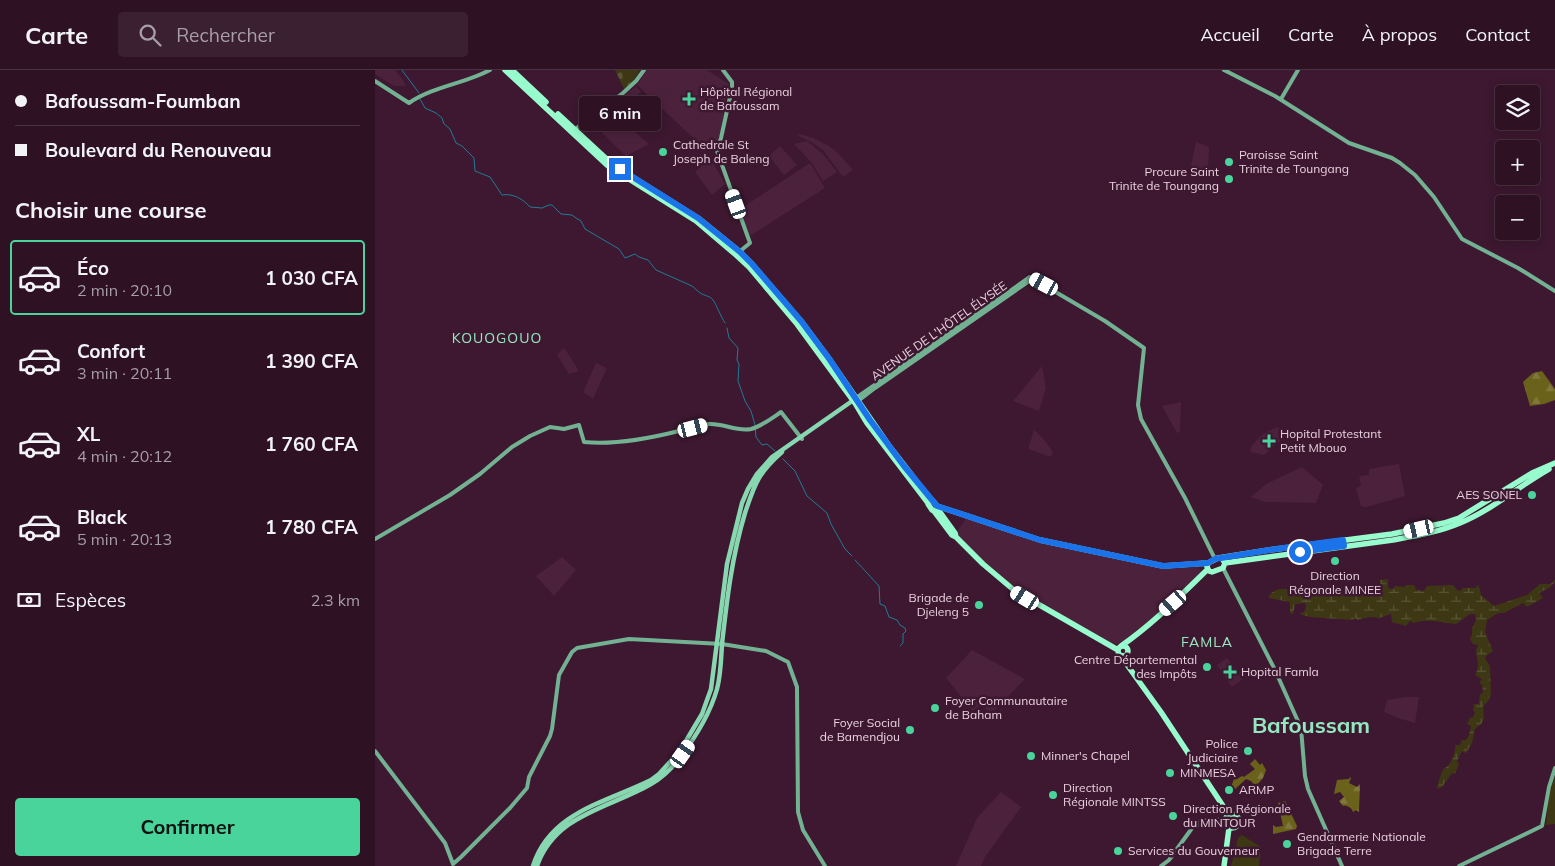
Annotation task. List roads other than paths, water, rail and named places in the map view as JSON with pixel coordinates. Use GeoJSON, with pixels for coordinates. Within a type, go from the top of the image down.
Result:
{"type":"FeatureCollection","features":[{"type":"Feature","properties":{"kind":"highway"},"geometry":{"type":"LineString","coordinates":[[505,70],[613,164],[697,219],[738,253],[794,313],[873,428],[910,478],[936,508],[951,535],[1015,591],[1122,651],[1128,666],[1173,730],[1229,822],[1225,866]]}},
{"type":"Feature","properties":{"kind":"highway"},"geometry":{"type":"LineString","coordinates":[[512,70],[573,131]]}},
{"type":"Feature","properties":{"kind":"highway"},"geometry":{"type":"LineString","coordinates":[[936,508],[1040,540],[1163,566],[1195,563],[1212,572],[1223,563],[1249,556],[1376,539],[1407,538],[1433,529],[1461,523],[1500,497],[1553,466]]}},
{"type":"Feature","properties":{"kind":"highway"},"geometry":{"type":"LineString","coordinates":[[1122,651],[1183,594],[1215,559],[1223,563]]}},
{"type":"Feature","properties":{"kind":"highway"},"geometry":{"type":"LineString","coordinates":[[1195,563],[1206,568]]}},
{"type":"Feature","properties":{"kind":"main road"},"geometry":{"type":"LineString","coordinates":[[533,866],[547,840],[571,816],[651,780],[672,761],[688,739],[706,705],[713,680],[735,551],[744,518],[759,477],[775,459],[801,438],[856,401]]}},
{"type":"Feature","properties":{"kind":"main road"},"geometry":{"type":"LineString","coordinates":[[537,866],[554,839],[573,821],[600,806],[652,784],[673,765],[699,730],[711,705],[719,680],[720,644]]}},
{"type":"Feature","properties":{"kind":"street"},"geometry":{"type":"LineString","coordinates":[[375,81],[409,103],[420,95],[490,70]]}},
{"type":"Feature","properties":{"kind":"street"},"geometry":{"type":"LineString","coordinates":[[573,131],[636,81],[644,70]]}},
{"type":"Feature","properties":{"kind":"street"},"geometry":{"type":"LineString","coordinates":[[723,70],[732,82],[732,88],[717,151],[750,243],[738,253]]}},
{"type":"Feature","properties":{"kind":"street"},"geometry":{"type":"LineString","coordinates":[[1224,70],[1281,99],[1349,143],[1392,158],[1400,163],[1434,196],[1462,239],[1519,268],[1555,290]]}},
{"type":"Feature","properties":{"kind":"street"},"geometry":{"type":"LineString","coordinates":[[1281,99],[1298,70]]}},
{"type":"Feature","properties":{"kind":"street","name":"AVENUE DE L'HÔTEL ÉLYSÉE"},"geometry":{"type":"LineString","coordinates":[[856,401],[1031,278],[1105,321],[1144,348],[1138,405],[1141,419],[1185,498],[1215,559]]}},
{"type":"Feature","properties":{"kind":"street"},"geometry":{"type":"LineString","coordinates":[[375,539],[450,495],[480,474],[512,447],[550,427],[564,429],[579,425],[583,442],[615,442],[709,424],[743,430],[755,428],[781,412],[801,438]]}},
{"type":"Feature","properties":{"kind":"street"},"geometry":{"type":"LineString","coordinates":[[1223,563],[1301,728],[1306,785],[1343,866]]}},
{"type":"Feature","properties":{"kind":"street"},"geometry":{"type":"LineString","coordinates":[[375,751],[445,843],[453,865],[527,788],[529,777],[552,729],[559,675],[575,649],[629,638],[720,644],[766,651],[788,662],[797,687],[798,812],[803,830],[825,866]]}},
{"type":"Feature","properties":{"kind":"street"},"geometry":{"type":"LineString","coordinates":[[1459,866],[1542,826],[1549,787],[1555,768]]}},
{"type":"Feature","properties":{"kind":"street"},"geometry":{"type":"LineString","coordinates":[[1161,866],[1169,860],[1195,824],[1199,826],[1229,822]]}},
{"type":"Feature","properties":{"kind":"waterway"},"geometry":{"type":"LineString","coordinates":[[402,70],[419,93]]}},
{"type":"Feature","properties":{"kind":"waterway"},"geometry":{"type":"LineString","coordinates":[[420,99],[425,108],[442,118],[444,124],[450,129],[456,143],[462,146],[474,158],[475,171],[490,177],[502,195],[518,197],[530,207],[542,208],[552,205],[561,214],[572,215],[581,221],[585,229],[619,249],[625,258],[635,254],[648,260],[656,270],[692,286],[711,298],[725,323]]}},
{"type":"Feature","properties":{"kind":"waterway"},"geometry":{"type":"LineString","coordinates":[[727,328],[729,338],[738,348],[738,381],[745,401],[751,411],[756,437],[762,445],[767,444],[775,451]]}},
{"type":"Feature","properties":{"kind":"waterway"},"geometry":{"type":"LineString","coordinates":[[783,459],[795,471],[807,496],[827,513],[845,549],[852,556]]}},
{"type":"Feature","properties":{"kind":"waterway"},"geometry":{"type":"LineString","coordinates":[[855,560],[879,586],[880,604],[885,606],[889,617],[897,620],[905,628],[903,643],[900,646]]}},
{"type":"Feature","properties":{"kind":"place","name":"Hôpital Régional de Bafoussam"},"geometry":{"type":"Point","coordinates":[689,99]}},
{"type":"Feature","properties":{"kind":"place","name":"Cathedrale St Joseph de Baleng"},"geometry":{"type":"Point","coordinates":[663,152]}},
{"type":"Feature","properties":{"kind":"place","name":"Paroisse Saint Trinite de Toungang"},"geometry":{"type":"Point","coordinates":[1229,162]}},
{"type":"Feature","properties":{"kind":"place","name":"Procure Saint Trinite de Toungang"},"geometry":{"type":"Point","coordinates":[1229,179]}},
{"type":"Feature","properties":{"kind":"place","name":"Hopital Protestant Petit Mbouo"},"geometry":{"type":"Point","coordinates":[1269,441]}},
{"type":"Feature","properties":{"kind":"place","name":"AES SONEL"},"geometry":{"type":"Point","coordinates":[1532,495]}},
{"type":"Feature","properties":{"kind":"place","name":"Direction Régonale MINEE"},"geometry":{"type":"Point","coordinates":[1335,561]}},
{"type":"Feature","properties":{"kind":"place","name":"Brigade de Djeleng 5"},"geometry":{"type":"Point","coordinates":[979,605]}},
{"type":"Feature","properties":{"kind":"place","name":"Centre Départemental des Impôts"},"geometry":{"type":"Point","coordinates":[1207,667]}},
{"type":"Feature","properties":{"kind":"place","name":"Hopital Famla"},"geometry":{"type":"Point","coordinates":[1230,672]}},
{"type":"Feature","properties":{"kind":"place","name":"Foyer Communautaire de Baham"},"geometry":{"type":"Point","coordinates":[935,708]}},
{"type":"Feature","properties":{"kind":"place","name":"Foyer Social de Bamendjou"},"geometry":{"type":"Point","coordinates":[910,730]}},
{"type":"Feature","properties":{"kind":"place","name":"Police Judiciaire"},"geometry":{"type":"Point","coordinates":[1248,751]}},
{"type":"Feature","properties":{"kind":"place","name":"Minner's Chapel"},"geometry":{"type":"Point","coordinates":[1031,756]}},
{"type":"Feature","properties":{"kind":"place","name":"MINMESA"},"geometry":{"type":"Point","coordinates":[1170,773]}},
{"type":"Feature","properties":{"kind":"place","name":"ARMP"},"geometry":{"type":"Point","coordinates":[1229,790]}},
{"type":"Feature","properties":{"kind":"place","name":"Direction Régionale MINTSS"},"geometry":{"type":"Point","coordinates":[1053,795]}},
{"type":"Feature","properties":{"kind":"place","name":"Direction Régionale du MINTOUR"},"geometry":{"type":"Point","coordinates":[1173,816]}},
{"type":"Feature","properties":{"kind":"place","name":"Gendarmerie Nationale Brigade Terre"},"geometry":{"type":"Point","coordinates":[1287,844]}},
{"type":"Feature","properties":{"kind":"place","name":"Services du Gouverneur"},"geometry":{"type":"Point","coordinates":[1118,851]}},
{"type":"Feature","properties":{"kind":"district","name":"KOUOGOUO"},"geometry":{"type":"Point","coordinates":[497,338]}},
{"type":"Feature","properties":{"kind":"district","name":"FAMLA"},"geometry":{"type":"Point","coordinates":[1207,642]}},
{"type":"Feature","properties":{"kind":"district","name":"Bafoussam"},"geometry":{"type":"Point","coordinates":[1311,725]}}]}
